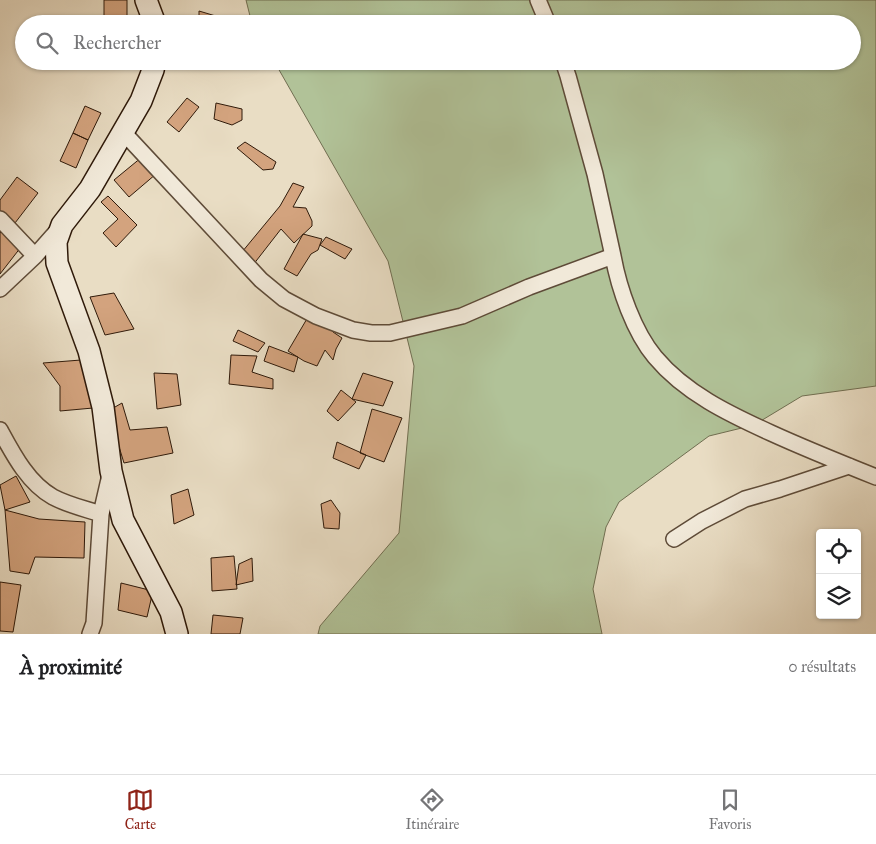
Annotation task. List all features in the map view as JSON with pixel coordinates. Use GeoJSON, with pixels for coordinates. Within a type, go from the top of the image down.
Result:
{"type":"FeatureCollection","features":[{"type":"Feature","properties":{"kind":"street"},"geometry":{"type":"LineString","coordinates":[[146,0],[151,15]]}},
{"type":"Feature","properties":{"kind":"street"},"geometry":{"type":"LineString","coordinates":[[538,0],[544,15]]}},
{"type":"Feature","properties":{"kind":"street"},"geometry":{"type":"LineString","coordinates":[[0,289],[35,256],[90,189],[141,101],[153,70]]}},
{"type":"Feature","properties":{"kind":"street"},"geometry":{"type":"LineString","coordinates":[[566,70],[595,174],[613,256],[624,294],[638,332],[654,357],[678,382],[722,410],[802,447],[876,477]]}},
{"type":"Feature","properties":{"kind":"street"},"geometry":{"type":"LineString","coordinates":[[124,133],[261,280],[284,299],[316,316],[353,330],[370,333],[390,333],[462,316],[529,287],[613,256]]}},
{"type":"Feature","properties":{"kind":"street"},"geometry":{"type":"LineString","coordinates":[[0,219],[35,256]]}},
{"type":"Feature","properties":{"kind":"street"},"geometry":{"type":"LineString","coordinates":[[62,225],[56,242],[57,263],[89,351],[103,407],[111,471],[123,520],[171,612],[177,634]]}},
{"type":"Feature","properties":{"kind":"street"},"geometry":{"type":"LineString","coordinates":[[0,430],[14,455],[33,481],[53,497],[101,514]]}},
{"type":"Feature","properties":{"kind":"street"},"geometry":{"type":"LineString","coordinates":[[674,539],[702,520],[745,499],[849,466]]}},
{"type":"Feature","properties":{"kind":"street"},"geometry":{"type":"LineString","coordinates":[[90,634],[94,623],[101,514],[111,471]]}},
{"type":"Feature","properties":{"kind":"green space"},"geometry":{"type":"Polygon","coordinates":[[[246,0],[876,0],[876,386],[802,396],[754,425],[709,436],[619,502],[606,527],[593,589],[602,634],[318,634],[320,626],[399,533],[414,366],[388,261],[279,70],[861,70],[861,15],[250,15],[246,0]]]}},
{"type":"Feature","properties":{"kind":"building"},"geometry":{"type":"Polygon","coordinates":[[[104,0],[127,0],[127,15],[104,15],[104,0]]]}},
{"type":"Feature","properties":{"kind":"building"},"geometry":{"type":"Polygon","coordinates":[[[199,11],[212,15],[199,15],[199,11]]]}},
{"type":"Feature","properties":{"kind":"building"},"geometry":{"type":"Polygon","coordinates":[[[187,98],[199,107],[179,132],[167,122],[187,98]]]}},
{"type":"Feature","properties":{"kind":"building"},"geometry":{"type":"Polygon","coordinates":[[[216,103],[242,109],[242,120],[232,125],[214,119],[216,103]]]}},
{"type":"Feature","properties":{"kind":"building"},"geometry":{"type":"Polygon","coordinates":[[[85,106],[101,113],[88,140],[73,133],[85,106]]]}},
{"type":"Feature","properties":{"kind":"building"},"geometry":{"type":"Polygon","coordinates":[[[73,133],[88,140],[76,168],[60,161],[73,133]]]}},
{"type":"Feature","properties":{"kind":"building"},"geometry":{"type":"Polygon","coordinates":[[[245,142],[276,162],[273,169],[263,170],[237,148],[245,142]]]}},
{"type":"Feature","properties":{"kind":"building"},"geometry":{"type":"Polygon","coordinates":[[[142,157],[156,174],[129,197],[114,180],[142,157]]]}},
{"type":"Feature","properties":{"kind":"building"},"geometry":{"type":"Polygon","coordinates":[[[17,177],[38,193],[15,223],[0,211],[0,200],[17,177]]]}},
{"type":"Feature","properties":{"kind":"building"},"geometry":{"type":"Polygon","coordinates":[[[293,183],[304,187],[293,207],[306,208],[312,221],[312,226],[294,243],[281,229],[253,265],[242,252],[280,206],[293,183]]]}},
{"type":"Feature","properties":{"kind":"building"},"geometry":{"type":"Polygon","coordinates":[[[108,196],[137,225],[116,247],[103,233],[118,219],[101,202],[108,196]]]}},
{"type":"Feature","properties":{"kind":"building"},"geometry":{"type":"Polygon","coordinates":[[[3,230],[21,247],[0,274],[0,233],[3,230]]]}},
{"type":"Feature","properties":{"kind":"building"},"geometry":{"type":"Polygon","coordinates":[[[303,234],[322,239],[318,250],[311,254],[297,276],[284,269],[303,234]]]}},
{"type":"Feature","properties":{"kind":"building"},"geometry":{"type":"Polygon","coordinates":[[[326,237],[352,249],[345,259],[320,245],[326,237]]]}},
{"type":"Feature","properties":{"kind":"building"},"geometry":{"type":"Polygon","coordinates":[[[114,293],[134,329],[105,335],[90,297],[114,293]]]}},
{"type":"Feature","properties":{"kind":"building"},"geometry":{"type":"Polygon","coordinates":[[[308,317],[326,324],[342,338],[333,360],[325,350],[317,366],[304,361],[288,351],[308,317]]]}},
{"type":"Feature","properties":{"kind":"building"},"geometry":{"type":"Polygon","coordinates":[[[238,330],[265,343],[258,352],[233,341],[238,330]]]}},
{"type":"Feature","properties":{"kind":"building"},"geometry":{"type":"Polygon","coordinates":[[[269,346],[298,357],[294,372],[264,361],[269,346]]]}},
{"type":"Feature","properties":{"kind":"building"},"geometry":{"type":"Polygon","coordinates":[[[231,355],[257,356],[252,372],[273,379],[273,389],[229,384],[231,355]]]}},
{"type":"Feature","properties":{"kind":"building"},"geometry":{"type":"Polygon","coordinates":[[[81,360],[93,408],[60,411],[60,386],[43,363],[81,360]]]}},
{"type":"Feature","properties":{"kind":"building"},"geometry":{"type":"Polygon","coordinates":[[[154,373],[177,374],[181,405],[157,409],[154,373]]]}},
{"type":"Feature","properties":{"kind":"building"},"geometry":{"type":"Polygon","coordinates":[[[363,373],[393,382],[383,406],[352,399],[363,373]]]}},
{"type":"Feature","properties":{"kind":"building"},"geometry":{"type":"Polygon","coordinates":[[[341,390],[356,402],[338,421],[327,411],[341,390]]]}},
{"type":"Feature","properties":{"kind":"building"},"geometry":{"type":"Polygon","coordinates":[[[122,403],[130,430],[167,427],[173,453],[124,463],[108,411],[122,403]]]}},
{"type":"Feature","properties":{"kind":"building"},"geometry":{"type":"Polygon","coordinates":[[[372,409],[402,418],[384,462],[360,453],[372,409]]]}},
{"type":"Feature","properties":{"kind":"building"},"geometry":{"type":"Polygon","coordinates":[[[337,442],[366,455],[359,469],[333,458],[337,442]]]}},
{"type":"Feature","properties":{"kind":"building"},"geometry":{"type":"Polygon","coordinates":[[[16,476],[30,502],[5,510],[0,485],[16,476]]]}},
{"type":"Feature","properties":{"kind":"building"},"geometry":{"type":"Polygon","coordinates":[[[188,489],[194,515],[174,524],[171,495],[188,489]]]}},
{"type":"Feature","properties":{"kind":"building"},"geometry":{"type":"Polygon","coordinates":[[[331,500],[340,513],[339,529],[324,528],[321,504],[331,500]]]}},
{"type":"Feature","properties":{"kind":"building"},"geometry":{"type":"Polygon","coordinates":[[[5,510],[39,519],[85,522],[84,558],[35,557],[29,574],[10,571],[5,510]]]}},
{"type":"Feature","properties":{"kind":"building"},"geometry":{"type":"Polygon","coordinates":[[[234,556],[237,589],[212,591],[211,558],[234,556]]]}},
{"type":"Feature","properties":{"kind":"building"},"geometry":{"type":"Polygon","coordinates":[[[252,558],[253,581],[236,585],[239,564],[252,558]]]}},
{"type":"Feature","properties":{"kind":"building"},"geometry":{"type":"Polygon","coordinates":[[[0,582],[21,585],[13,632],[0,631],[0,582]]]}},
{"type":"Feature","properties":{"kind":"building"},"geometry":{"type":"Polygon","coordinates":[[[121,583],[153,591],[147,617],[118,610],[121,583]]]}},
{"type":"Feature","properties":{"kind":"building"},"geometry":{"type":"Polygon","coordinates":[[[213,615],[243,618],[240,634],[211,634],[213,615]]]}}]}
